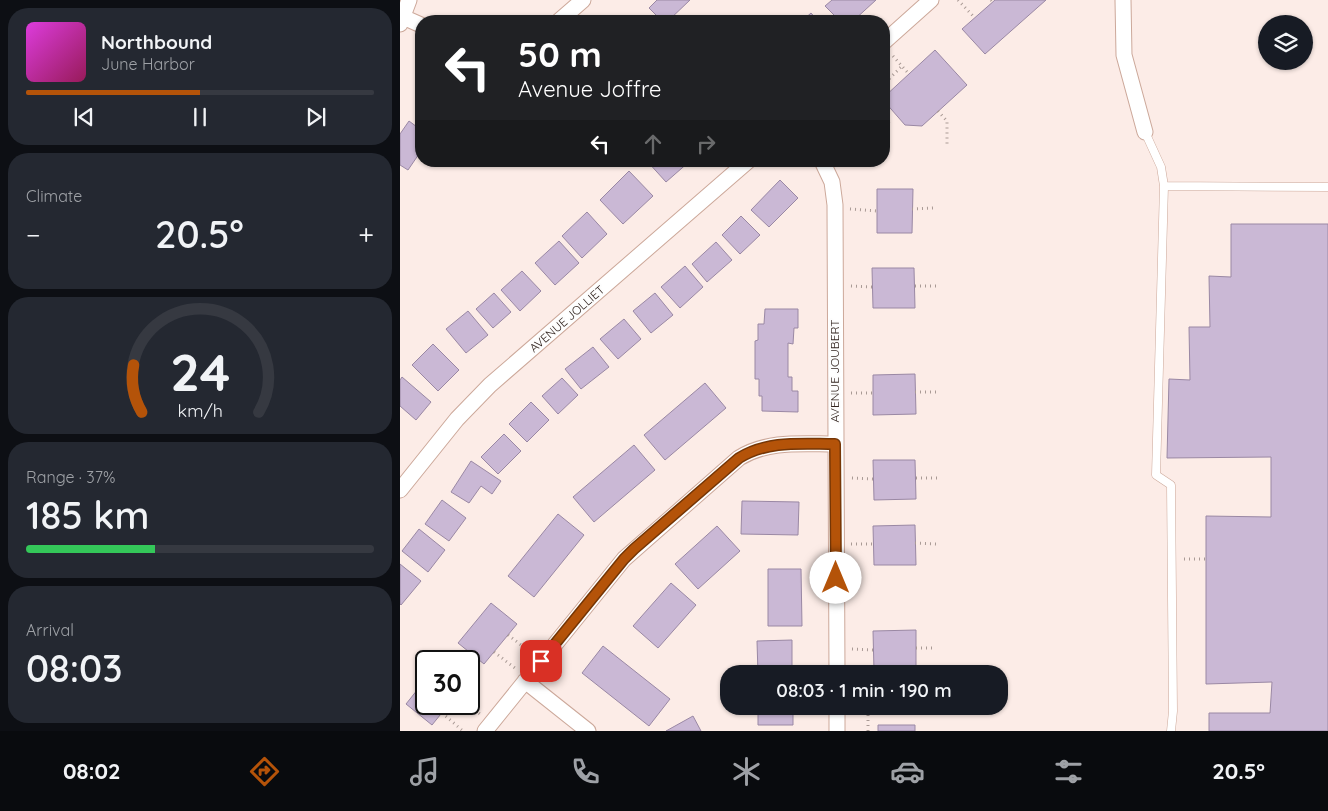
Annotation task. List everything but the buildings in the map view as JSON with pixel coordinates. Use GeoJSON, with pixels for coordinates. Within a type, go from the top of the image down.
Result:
{"type":"FeatureCollection","features":[{"type":"Feature","properties":{"kind":"street"},"geometry":{"type":"LineString","coordinates":[[409,0],[401,20],[415,24]]}},
{"type":"Feature","properties":{"kind":"street"},"geometry":{"type":"LineString","coordinates":[[566,15],[583,0]]}},
{"type":"Feature","properties":{"kind":"street"},"geometry":{"type":"LineString","coordinates":[[890,44],[931,0]]}},
{"type":"Feature","properties":{"kind":"street"},"geometry":{"type":"LineString","coordinates":[[1123,0],[1124,55],[1145,132]]}},
{"type":"Feature","properties":{"kind":"street","name":"AVENUE JOLLIET"},"geometry":{"type":"LineString","coordinates":[[400,490],[457,420],[484,391],[741,167]]}},
{"type":"Feature","properties":{"kind":"street","name":"AVENUE JOUBERT"},"geometry":{"type":"LineString","coordinates":[[825,167],[832,182],[835,208],[836,665]]}},
{"type":"Feature","properties":{"kind":"street"},"geometry":{"type":"LineString","coordinates":[[485,731],[624,559],[739,458],[749,452],[769,445],[835,444]]}},
{"type":"Feature","properties":{"kind":"street"},"geometry":{"type":"LineString","coordinates":[[526,680],[588,731]]}},
{"type":"Feature","properties":{"kind":"street"},"geometry":{"type":"LineString","coordinates":[[837,715],[837,731]]}},
{"type":"Feature","properties":{"kind":"lane"},"geometry":{"type":"LineString","coordinates":[[1145,132],[1161,167],[1164,186],[1156,475],[1171,485],[1173,711],[1171,731]]}},
{"type":"Feature","properties":{"kind":"lane"},"geometry":{"type":"LineString","coordinates":[[1164,186],[1328,187]]}},
{"type":"Feature","properties":{"kind":"path"},"geometry":{"type":"LineString","coordinates":[[958,0],[975,18]]}},
{"type":"Feature","properties":{"kind":"path"},"geometry":{"type":"LineString","coordinates":[[890,51],[909,74]]}},
{"type":"Feature","properties":{"kind":"path"},"geometry":{"type":"LineString","coordinates":[[890,78],[902,66]]}},
{"type":"Feature","properties":{"kind":"path"},"geometry":{"type":"LineString","coordinates":[[938,111],[947,121],[946,144]]}},
{"type":"Feature","properties":{"kind":"path"},"geometry":{"type":"LineString","coordinates":[[835,208],[877,211]]}},
{"type":"Feature","properties":{"kind":"path"},"geometry":{"type":"LineString","coordinates":[[912,209],[932,208]]}},
{"type":"Feature","properties":{"kind":"path"},"geometry":{"type":"LineString","coordinates":[[915,286],[938,286]]}},
{"type":"Feature","properties":{"kind":"path"},"geometry":{"type":"LineString","coordinates":[[915,392],[937,392]]}},
{"type":"Feature","properties":{"kind":"path"},"geometry":{"type":"LineString","coordinates":[[916,478],[937,478]]}},
{"type":"Feature","properties":{"kind":"path"},"geometry":{"type":"LineString","coordinates":[[915,543],[937,544]]}},
{"type":"Feature","properties":{"kind":"path"},"geometry":{"type":"LineString","coordinates":[[1192,559],[1206,559]]}},
{"type":"Feature","properties":{"kind":"path"},"geometry":{"type":"LineString","coordinates":[[508,635],[541,661]]}},
{"type":"Feature","properties":{"kind":"path"},"geometry":{"type":"LineString","coordinates":[[916,648],[936,648]]}},
{"type":"Feature","properties":{"kind":"path"},"geometry":{"type":"LineString","coordinates":[[494,652],[526,680]]}},
{"type":"Feature","properties":{"kind":"path"},"geometry":{"type":"LineString","coordinates":[[444,715],[463,731]]}},
{"type":"Feature","properties":{"kind":"path"},"geometry":{"type":"LineString","coordinates":[[868,715],[868,731]]}},
{"type":"Feature","properties":{"kind":"route"},"geometry":{"type":"LineString","coordinates":[[541,661],[634,549],[739,458],[758,448],[781,444],[835,444],[836,578]]}}]}
